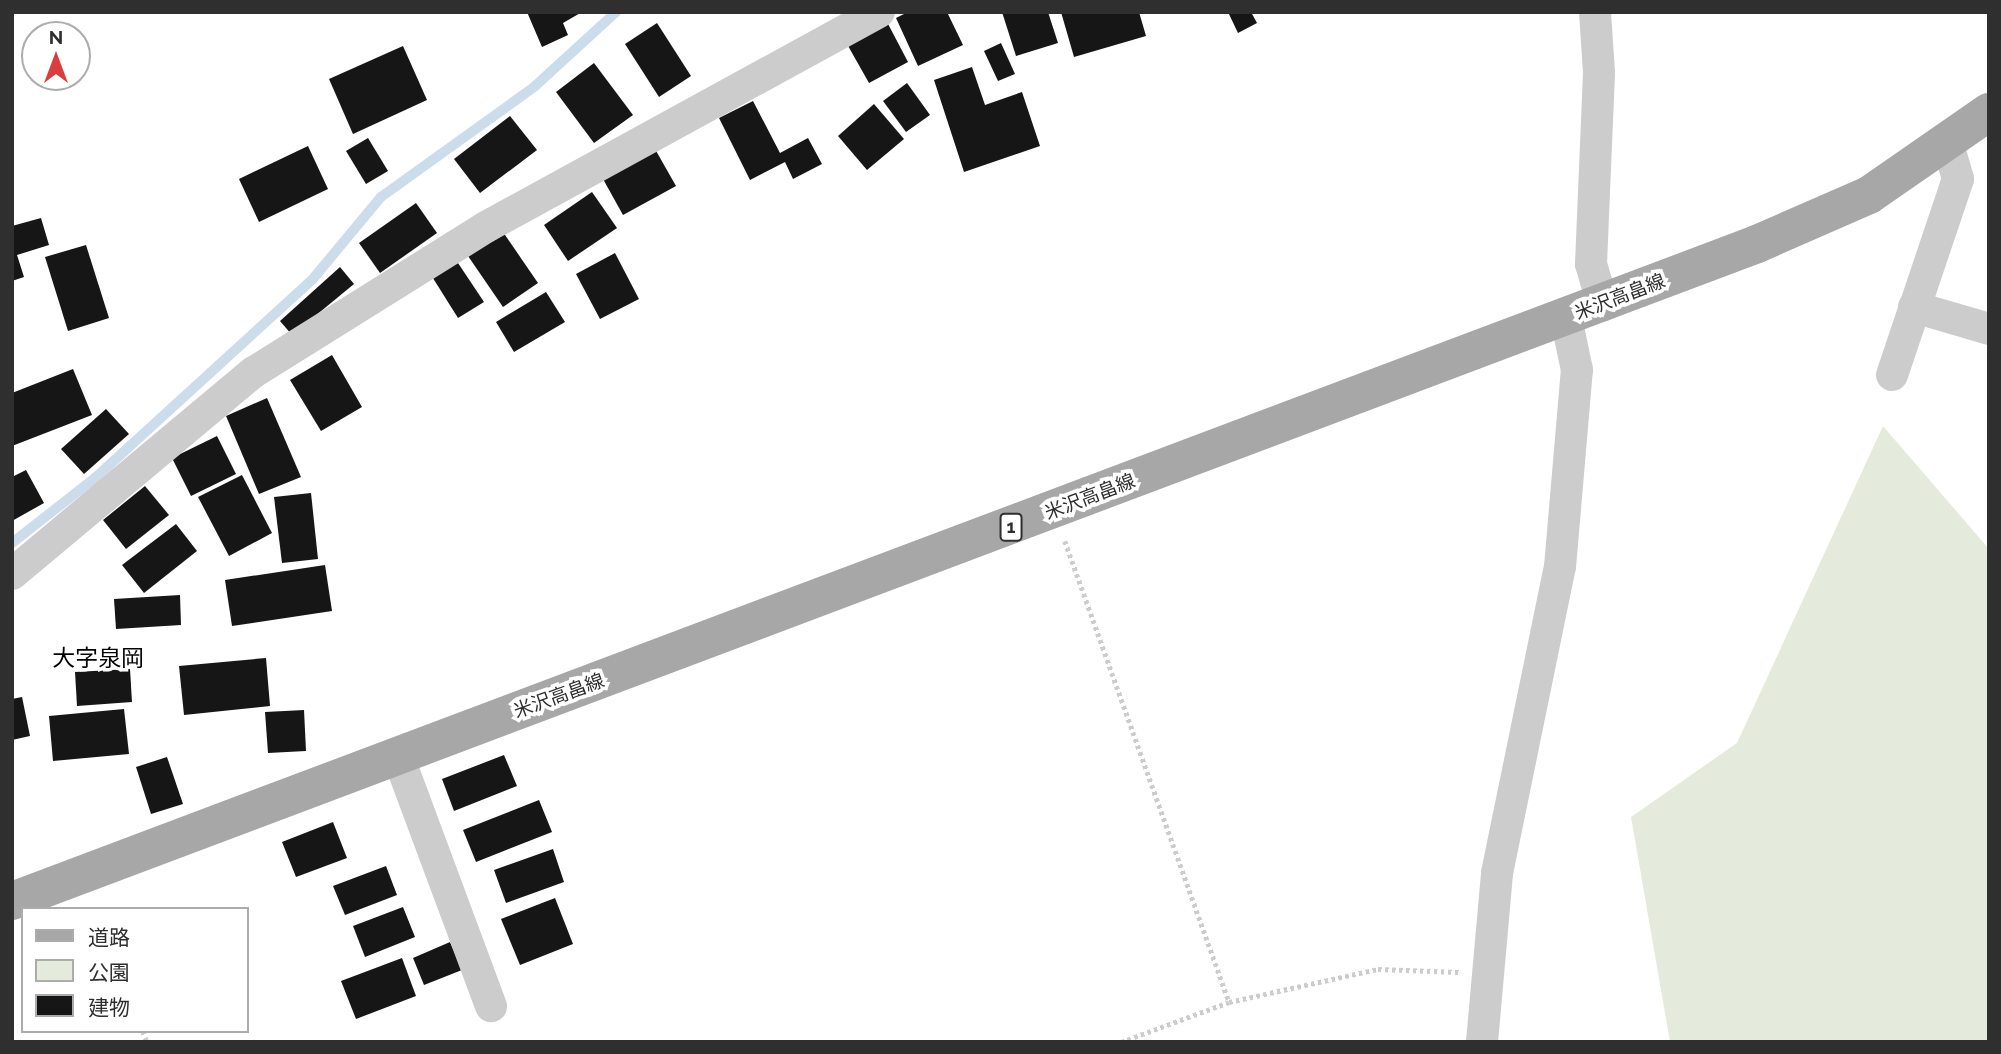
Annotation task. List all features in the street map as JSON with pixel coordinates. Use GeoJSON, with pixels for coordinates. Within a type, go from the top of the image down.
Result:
{"type":"FeatureCollection","features":[{"type":"Feature","properties":{"kind":"main road","name":"米沢高畠線"},"geometry":{"type":"LineString","coordinates":[[12,901],[1603,305],[1869,195],[1948,145],[1989,111]]}},
{"type":"Feature","properties":{"kind":"street"},"geometry":{"type":"LineString","coordinates":[[12,574],[254,372],[486,227],[878,12]]}},
{"type":"Feature","properties":{"kind":"street"},"geometry":{"type":"LineString","coordinates":[[1595,12],[1599,86],[1591,264],[1603,305]]}},
{"type":"Feature","properties":{"kind":"street"},"geometry":{"type":"LineString","coordinates":[[1892,375],[1958,179],[1948,145]]}},
{"type":"Feature","properties":{"kind":"street"},"geometry":{"type":"LineString","coordinates":[[1914,307],[1989,329]]}},
{"type":"Feature","properties":{"kind":"street"},"geometry":{"type":"LineString","coordinates":[[1482,1042],[1497,873],[1560,567],[1577,370],[1566,318]]}},
{"type":"Feature","properties":{"kind":"street"},"geometry":{"type":"LineString","coordinates":[[398,756],[491,1006]]}},
{"type":"Feature","properties":{"kind":"path"},"geometry":{"type":"LineString","coordinates":[[1054,511],[1229,1002]]}},
{"type":"Feature","properties":{"kind":"path"},"geometry":{"type":"LineString","coordinates":[[1121,1042],[1229,1002],[1378,969],[1489,973]]}},
{"type":"Feature","properties":{"kind":"green space"},"geometry":{"type":"Polygon","coordinates":[[[1883,426],[1989,549],[1989,1042],[1670,1042],[1631,817],[1737,743],[1883,426]]]}},
{"type":"Feature","properties":{"kind":"building"},"geometry":{"type":"Polygon","coordinates":[[[527,12],[582,12],[563,23],[568,35],[542,47],[527,12]]]}},
{"type":"Feature","properties":{"kind":"building"},"geometry":{"type":"Polygon","coordinates":[[[908,12],[947,12],[963,45],[918,66],[896,18],[908,12]]]}},
{"type":"Feature","properties":{"kind":"building"},"geometry":{"type":"Polygon","coordinates":[[[1002,12],[1048,12],[1058,43],[1016,56],[1002,12]]]}},
{"type":"Feature","properties":{"kind":"building"},"geometry":{"type":"Polygon","coordinates":[[[1061,12],[1139,12],[1146,36],[1074,57],[1061,12]]]}},
{"type":"Feature","properties":{"kind":"building"},"geometry":{"type":"Polygon","coordinates":[[[1228,12],[1251,12],[1257,23],[1238,33],[1228,12]]]}},
{"type":"Feature","properties":{"kind":"building"},"geometry":{"type":"Polygon","coordinates":[[[887,22],[908,62],[869,83],[847,44],[887,22]]]}},
{"type":"Feature","properties":{"kind":"building"},"geometry":{"type":"Polygon","coordinates":[[[657,23],[691,76],[659,97],[625,44],[657,23]]]}},
{"type":"Feature","properties":{"kind":"building"},"geometry":{"type":"Polygon","coordinates":[[[1001,43],[1015,74],[998,81],[984,51],[1001,43]]]}},
{"type":"Feature","properties":{"kind":"building"},"geometry":{"type":"Polygon","coordinates":[[[403,46],[427,100],[353,134],[329,79],[403,46]]]}},
{"type":"Feature","properties":{"kind":"building"},"geometry":{"type":"Polygon","coordinates":[[[594,63],[633,115],[594,143],[556,92],[594,63]]]}},
{"type":"Feature","properties":{"kind":"building"},"geometry":{"type":"Polygon","coordinates":[[[972,67],[985,105],[1022,92],[1040,146],[964,172],[934,80],[972,67]]]}},
{"type":"Feature","properties":{"kind":"building"},"geometry":{"type":"Polygon","coordinates":[[[907,83],[930,115],[906,132],[883,101],[907,83]]]}},
{"type":"Feature","properties":{"kind":"building"},"geometry":{"type":"Polygon","coordinates":[[[753,101],[780,153],[808,138],[822,164],[793,179],[785,162],[750,180],[719,118],[753,101]]]}},
{"type":"Feature","properties":{"kind":"building"},"geometry":{"type":"Polygon","coordinates":[[[874,104],[904,139],[867,170],[838,136],[874,104]]]}},
{"type":"Feature","properties":{"kind":"building"},"geometry":{"type":"Polygon","coordinates":[[[510,116],[537,150],[480,193],[454,159],[510,116]]]}},
{"type":"Feature","properties":{"kind":"building"},"geometry":{"type":"Polygon","coordinates":[[[368,138],[388,171],[366,184],[346,151],[368,138]]]}},
{"type":"Feature","properties":{"kind":"building"},"geometry":{"type":"Polygon","coordinates":[[[308,146],[328,189],[259,222],[239,179],[308,146]]]}},
{"type":"Feature","properties":{"kind":"building"},"geometry":{"type":"Polygon","coordinates":[[[655,149],[676,186],[623,215],[603,179],[655,149]]]}},
{"type":"Feature","properties":{"kind":"building"},"geometry":{"type":"Polygon","coordinates":[[[592,192],[617,228],[568,261],[544,225],[592,192]]]}},
{"type":"Feature","properties":{"kind":"building"},"geometry":{"type":"Polygon","coordinates":[[[416,203],[437,233],[380,273],[359,243],[416,203]]]}},
{"type":"Feature","properties":{"kind":"building"},"geometry":{"type":"Polygon","coordinates":[[[41,218],[49,245],[17,255],[24,277],[12,281],[12,226],[41,218]]]}},
{"type":"Feature","properties":{"kind":"building"},"geometry":{"type":"Polygon","coordinates":[[[503,232],[538,283],[503,307],[468,256],[503,232]]]}},
{"type":"Feature","properties":{"kind":"building"},"geometry":{"type":"Polygon","coordinates":[[[86,245],[109,318],[68,331],[45,257],[86,245]]]}},
{"type":"Feature","properties":{"kind":"building"},"geometry":{"type":"Polygon","coordinates":[[[615,253],[639,299],[600,319],[576,274],[615,253]]]}},
{"type":"Feature","properties":{"kind":"building"},"geometry":{"type":"Polygon","coordinates":[[[456,260],[484,302],[458,318],[431,275],[456,260]]]}},
{"type":"Feature","properties":{"kind":"building"},"geometry":{"type":"Polygon","coordinates":[[[340,267],[354,284],[292,335],[280,321],[340,267]]]}},
{"type":"Feature","properties":{"kind":"building"},"geometry":{"type":"Polygon","coordinates":[[[546,292],[565,322],[514,352],[496,322],[546,292]]]}},
{"type":"Feature","properties":{"kind":"building"},"geometry":{"type":"Polygon","coordinates":[[[332,355],[362,407],[321,431],[290,380],[332,355]]]}},
{"type":"Feature","properties":{"kind":"building"},"geometry":{"type":"Polygon","coordinates":[[[73,369],[92,415],[12,446],[12,393],[73,369]]]}},
{"type":"Feature","properties":{"kind":"building"},"geometry":{"type":"Polygon","coordinates":[[[267,398],[301,477],[259,494],[226,416],[267,398]]]}},
{"type":"Feature","properties":{"kind":"building"},"geometry":{"type":"Polygon","coordinates":[[[106,409],[129,434],[84,474],[61,449],[106,409]]]}},
{"type":"Feature","properties":{"kind":"building"},"geometry":{"type":"Polygon","coordinates":[[[217,436],[236,474],[191,496],[172,458],[217,436]]]}},
{"type":"Feature","properties":{"kind":"building"},"geometry":{"type":"Polygon","coordinates":[[[26,470],[44,503],[12,521],[12,477],[26,470]]]}},
{"type":"Feature","properties":{"kind":"building"},"geometry":{"type":"Polygon","coordinates":[[[242,475],[272,533],[229,556],[198,497],[242,475]]]}},
{"type":"Feature","properties":{"kind":"building"},"geometry":{"type":"Polygon","coordinates":[[[145,486],[169,515],[126,549],[103,520],[145,486]]]}},
{"type":"Feature","properties":{"kind":"building"},"geometry":{"type":"Polygon","coordinates":[[[311,493],[318,559],[282,563],[274,497],[311,493]]]}},
{"type":"Feature","properties":{"kind":"building"},"geometry":{"type":"Polygon","coordinates":[[[176,524],[197,551],[144,593],[122,565],[176,524]]]}},
{"type":"Feature","properties":{"kind":"building"},"geometry":{"type":"Polygon","coordinates":[[[325,565],[332,611],[232,626],[225,580],[325,565]]]}},
{"type":"Feature","properties":{"kind":"building"},"geometry":{"type":"Polygon","coordinates":[[[180,595],[181,625],[116,629],[114,599],[180,595]]]}},
{"type":"Feature","properties":{"kind":"building"},"geometry":{"type":"Polygon","coordinates":[[[266,658],[270,706],[184,715],[179,666],[266,658]]]}},
{"type":"Feature","properties":{"kind":"building"},"geometry":{"type":"Polygon","coordinates":[[[130,669],[132,702],[77,706],[75,672],[130,669]]]}},
{"type":"Feature","properties":{"kind":"building"},"geometry":{"type":"Polygon","coordinates":[[[22,697],[30,736],[12,740],[12,699],[22,697]]]}},
{"type":"Feature","properties":{"kind":"building"},"geometry":{"type":"Polygon","coordinates":[[[124,709],[129,754],[53,761],[49,716],[124,709]]]}},
{"type":"Feature","properties":{"kind":"building"},"geometry":{"type":"Polygon","coordinates":[[[304,710],[306,751],[268,753],[265,712],[304,710]]]}},
{"type":"Feature","properties":{"kind":"building"},"geometry":{"type":"Polygon","coordinates":[[[504,755],[517,786],[454,811],[442,779],[504,755]]]}},
{"type":"Feature","properties":{"kind":"building"},"geometry":{"type":"Polygon","coordinates":[[[167,757],[183,804],[151,814],[136,767],[167,757]]]}},
{"type":"Feature","properties":{"kind":"building"},"geometry":{"type":"Polygon","coordinates":[[[539,800],[552,832],[476,862],[463,830],[539,800]]]}},
{"type":"Feature","properties":{"kind":"building"},"geometry":{"type":"Polygon","coordinates":[[[333,822],[347,858],[296,877],[282,842],[333,822]]]}},
{"type":"Feature","properties":{"kind":"building"},"geometry":{"type":"Polygon","coordinates":[[[553,849],[564,882],[506,903],[494,870],[553,849]]]}},
{"type":"Feature","properties":{"kind":"building"},"geometry":{"type":"Polygon","coordinates":[[[386,866],[397,895],[345,915],[333,886],[386,866]]]}},
{"type":"Feature","properties":{"kind":"building"},"geometry":{"type":"Polygon","coordinates":[[[555,898],[573,944],[520,965],[501,919],[555,898]]]}},
{"type":"Feature","properties":{"kind":"building"},"geometry":{"type":"Polygon","coordinates":[[[403,907],[415,937],[365,957],[353,926],[403,907]]]}},
{"type":"Feature","properties":{"kind":"building"},"geometry":{"type":"Polygon","coordinates":[[[450,942],[462,970],[424,985],[413,958],[450,942]]]}},
{"type":"Feature","properties":{"kind":"building"},"geometry":{"type":"Polygon","coordinates":[[[402,958],[416,996],[356,1019],[341,981],[402,958]]]}},
{"type":"Feature","properties":{"kind":"waterway"},"geometry":{"type":"LineString","coordinates":[[12,543],[95,478],[312,280],[381,197],[534,87],[616,12]]}},
{"type":"Feature","properties":{"kind":"district","name":"大字泉岡"},"geometry":{"type":"Point","coordinates":[98,658]}}]}
